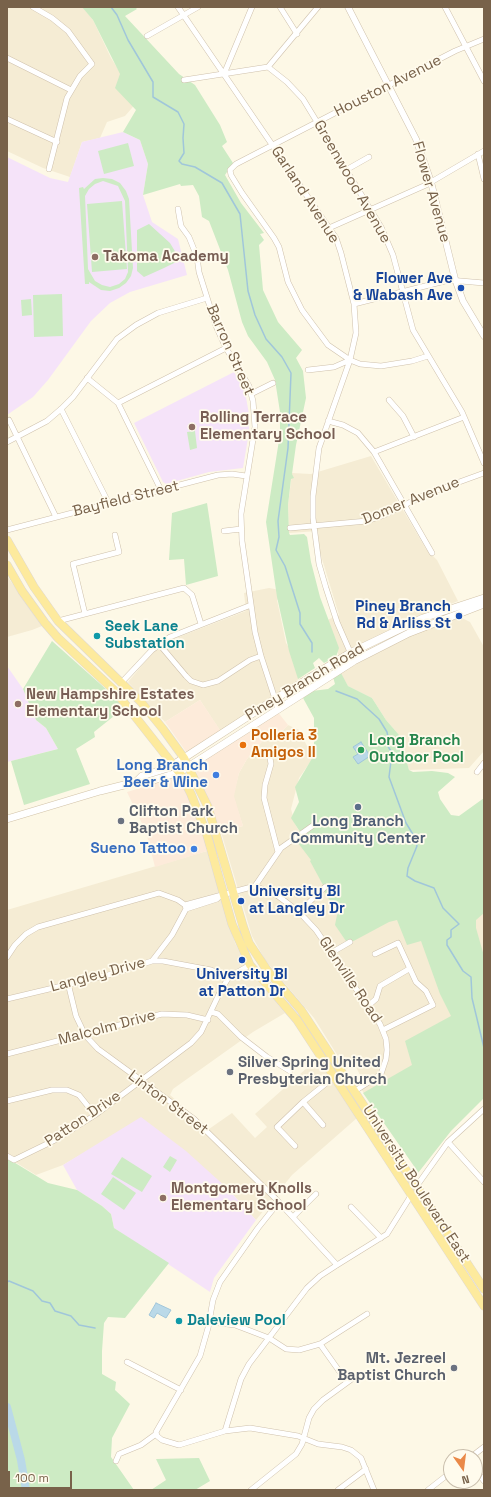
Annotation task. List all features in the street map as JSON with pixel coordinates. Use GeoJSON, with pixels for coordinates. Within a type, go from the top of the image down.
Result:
{"type":"FeatureCollection","features":[{"type":"Feature","properties":{"kind":"main road","name":"University Boulevard East"},"geometry":{"type":"LineString","coordinates":[[7,540],[31,582],[58,621],[76,640],[122,682],[164,729],[184,758],[208,807],[243,926],[259,959],[301,1010],[484,1288]]}},
{"type":"Feature","properties":{"kind":"main road","name":"University Boulevard East"},"geometry":{"type":"LineString","coordinates":[[7,565],[22,591],[51,630],[115,691],[180,772],[191,794],[207,835],[222,895],[237,938],[250,965],[297,1020],[484,1306]]}},
{"type":"Feature","properties":{"kind":"main road","name":"Piney Branch Road"},"geometry":{"type":"LineString","coordinates":[[7,819],[136,782],[144,783],[180,772],[354,660],[484,598]]}},
{"type":"Feature","properties":{"kind":"main road","name":"Piney Branch Road"},"geometry":{"type":"LineString","coordinates":[[136,782],[142,776],[168,768],[274,699],[350,653],[406,626],[470,606],[484,604]]}},
{"type":"Feature","properties":{"kind":"street"},"geometry":{"type":"LineString","coordinates":[[33,7],[52,18],[68,31],[92,64],[80,76],[71,90],[64,108],[57,142],[49,169]]}},
{"type":"Feature","properties":{"kind":"street","name":"Garland Avenue"},"geometry":{"type":"LineString","coordinates":[[178,7],[336,238],[341,252],[354,304],[356,333],[350,360],[328,421],[317,459],[313,496],[314,527],[318,564],[337,622],[354,660]]}},
{"type":"Feature","properties":{"kind":"street"},"geometry":{"type":"LineString","coordinates":[[147,36],[198,7]]}},
{"type":"Feature","properties":{"kind":"street"},"geometry":{"type":"LineString","coordinates":[[224,74],[252,7]]}},
{"type":"Feature","properties":{"kind":"street"},"geometry":{"type":"LineString","coordinates":[[280,7],[298,34]]}},
{"type":"Feature","properties":{"kind":"street"},"geometry":{"type":"LineString","coordinates":[[184,80],[268,67],[298,34],[318,7]]}},
{"type":"Feature","properties":{"kind":"street","name":"Flower Avenue"},"geometry":{"type":"LineString","coordinates":[[348,7],[416,139],[431,182],[455,280],[463,301],[484,336]]}},
{"type":"Feature","properties":{"kind":"street"},"geometry":{"type":"LineString","coordinates":[[445,7],[484,81]]}},
{"type":"Feature","properties":{"kind":"street","name":"Houston Avenue"},"geometry":{"type":"LineString","coordinates":[[350,360],[328,345],[302,310],[288,282],[279,247],[242,193],[231,175],[230,170],[236,164],[317,122],[455,51],[484,39]]}},
{"type":"Feature","properties":{"kind":"street"},"geometry":{"type":"LineString","coordinates":[[7,58],[71,90]]}},
{"type":"Feature","properties":{"kind":"street","name":"Greenwood Avenue"},"geometry":{"type":"LineString","coordinates":[[268,67],[297,91],[346,170],[390,246],[413,330],[464,418],[484,463]]}},
{"type":"Feature","properties":{"kind":"street"},"geometry":{"type":"LineString","coordinates":[[7,119],[57,142]]}},
{"type":"Feature","properties":{"kind":"street"},"geometry":{"type":"LineString","coordinates":[[329,228],[431,182],[484,151]]}},
{"type":"Feature","properties":{"kind":"street"},"geometry":{"type":"LineString","coordinates":[[478,154],[484,178]]}},
{"type":"Feature","properties":{"kind":"street"},"geometry":{"type":"LineString","coordinates":[[346,170],[369,157]]}},
{"type":"Feature","properties":{"kind":"street","name":"Barron Street"},"geometry":{"type":"LineString","coordinates":[[178,209],[181,226],[189,237],[197,257],[207,298],[226,348],[244,377],[251,394],[255,411],[255,427],[246,476],[241,514],[241,529],[251,604],[261,656],[278,708]]}},
{"type":"Feature","properties":{"kind":"street"},"geometry":{"type":"LineString","coordinates":[[354,304],[455,280],[484,283]]}},
{"type":"Feature","properties":{"kind":"street"},"geometry":{"type":"LineString","coordinates":[[7,442],[47,421],[73,397],[117,339],[136,325],[158,314],[207,298]]}},
{"type":"Feature","properties":{"kind":"street"},"geometry":{"type":"LineString","coordinates":[[118,403],[226,348]]}},
{"type":"Feature","properties":{"kind":"street"},"geometry":{"type":"LineString","coordinates":[[308,370],[334,367],[350,360],[360,364],[381,366],[412,361],[428,356]]}},
{"type":"Feature","properties":{"kind":"street"},"geometry":{"type":"LineString","coordinates":[[87,378],[118,403],[161,490]]}},
{"type":"Feature","properties":{"kind":"street"},"geometry":{"type":"LineString","coordinates":[[251,394],[273,383]]}},
{"type":"Feature","properties":{"kind":"street"},"geometry":{"type":"LineString","coordinates":[[389,400],[403,416],[414,437]]}},
{"type":"Feature","properties":{"kind":"street"},"geometry":{"type":"LineString","coordinates":[[61,408],[108,502]]}},
{"type":"Feature","properties":{"kind":"street"},"geometry":{"type":"LineString","coordinates":[[374,452],[464,418]]}},
{"type":"Feature","properties":{"kind":"street"},"geometry":{"type":"LineString","coordinates":[[9,420],[56,517]]}},
{"type":"Feature","properties":{"kind":"street"},"geometry":{"type":"LineString","coordinates":[[328,421],[353,429],[374,452],[432,553]]}},
{"type":"Feature","properties":{"kind":"street","name":"Domer Avenue"},"geometry":{"type":"LineString","coordinates":[[290,528],[367,521],[429,493],[484,473]]}},
{"type":"Feature","properties":{"kind":"street","name":"Bayfield Street"},"geometry":{"type":"LineString","coordinates":[[7,530],[108,502],[218,475],[232,474],[246,476]]}},
{"type":"Feature","properties":{"kind":"street"},"geometry":{"type":"LineString","coordinates":[[224,531],[241,529]]}},
{"type":"Feature","properties":{"kind":"street"},"geometry":{"type":"LineString","coordinates":[[85,614],[73,564],[118,552],[115,535]]}},
{"type":"Feature","properties":{"kind":"street"},"geometry":{"type":"LineString","coordinates":[[58,621],[179,589],[188,590],[192,595],[201,624]]}},
{"type":"Feature","properties":{"kind":"street"},"geometry":{"type":"LineString","coordinates":[[122,682],[160,644],[170,637],[251,604]]}},
{"type":"Feature","properties":{"kind":"street"},"geometry":{"type":"LineString","coordinates":[[160,644],[191,681],[203,685],[218,681],[250,660],[261,656]]}},
{"type":"Feature","properties":{"kind":"street"},"geometry":{"type":"LineString","coordinates":[[270,758],[272,764],[265,785],[264,798],[278,852]]}},
{"type":"Feature","properties":{"kind":"street"},"geometry":{"type":"LineString","coordinates":[[477,772],[484,763]]}},
{"type":"Feature","properties":{"kind":"street"},"geometry":{"type":"LineString","coordinates":[[7,957],[9,949],[26,934],[38,927],[159,893],[169,896],[186,907],[216,895],[222,895],[255,886],[281,848],[315,824]]}},
{"type":"Feature","properties":{"kind":"street","name":"Glenville Road"},"geometry":{"type":"LineString","coordinates":[[255,886],[278,896],[299,912],[316,930],[369,1005],[383,1030],[386,1055],[381,1074],[355,1091]]}},
{"type":"Feature","properties":{"kind":"street"},"geometry":{"type":"LineString","coordinates":[[299,912],[325,888]]}},
{"type":"Feature","properties":{"kind":"street","name":"Langley Drive"},"geometry":{"type":"LineString","coordinates":[[7,998],[108,975],[152,961],[172,935],[186,907]]}},
{"type":"Feature","properties":{"kind":"street"},"geometry":{"type":"LineString","coordinates":[[331,953],[350,942]]}},
{"type":"Feature","properties":{"kind":"street"},"geometry":{"type":"LineString","coordinates":[[375,954],[398,944],[416,982],[426,991],[433,1005],[383,1030]]}},
{"type":"Feature","properties":{"kind":"street"},"geometry":{"type":"LineString","coordinates":[[152,961],[163,961],[211,970],[229,977],[250,965]]}},
{"type":"Feature","properties":{"kind":"street"},"geometry":{"type":"LineString","coordinates":[[369,1005],[376,999],[380,986],[410,969]]}},
{"type":"Feature","properties":{"kind":"street","name":"Patton Drive"},"geometry":{"type":"LineString","coordinates":[[7,1156],[14,1160],[44,1146],[95,1114],[191,1043],[201,1032],[208,1020],[221,990],[229,977]]}},
{"type":"Feature","properties":{"kind":"street","name":"Linton Street"},"geometry":{"type":"LineString","coordinates":[[68,983],[76,1016],[85,1035],[109,1059],[141,1079],[194,1119],[277,1200],[337,1265]]}},
{"type":"Feature","properties":{"kind":"street"},"geometry":{"type":"LineString","coordinates":[[211,1012],[218,1014],[241,1037],[290,1071]]}},
{"type":"Feature","properties":{"kind":"street","name":"Malcolm Drive"},"geometry":{"type":"LineString","coordinates":[[7,1054],[162,1014],[187,1015],[208,1020]]}},
{"type":"Feature","properties":{"kind":"street"},"geometry":{"type":"LineString","coordinates":[[295,1146],[276,1127],[303,1102],[334,1077]]}},
{"type":"Feature","properties":{"kind":"street"},"geometry":{"type":"LineString","coordinates":[[7,1101],[52,1090],[67,1090],[79,1095],[95,1114]]}},
{"type":"Feature","properties":{"kind":"street"},"geometry":{"type":"LineString","coordinates":[[303,1102],[323,1125]]}},
{"type":"Feature","properties":{"kind":"street"},"geometry":{"type":"LineString","coordinates":[[225,1431],[241,1379],[249,1364],[307,1288],[320,1276],[387,1234],[411,1195],[448,1142],[484,1108]]}},
{"type":"Feature","properties":{"kind":"street"},"geometry":{"type":"LineString","coordinates":[[448,1142],[484,1182]]}},
{"type":"Feature","properties":{"kind":"street"},"geometry":{"type":"LineString","coordinates":[[293,1217],[316,1194]]}},
{"type":"Feature","properties":{"kind":"street"},"geometry":{"type":"LineString","coordinates":[[116,1462],[119,1454],[140,1445],[156,1434],[200,1356],[210,1322],[213,1300],[220,1282],[233,1262],[274,1208],[277,1200]]}},
{"type":"Feature","properties":{"kind":"street"},"geometry":{"type":"LineString","coordinates":[[351,1207],[381,1238]]}},
{"type":"Feature","properties":{"kind":"street"},"geometry":{"type":"LineString","coordinates":[[208,1298],[213,1300]]}},
{"type":"Feature","properties":{"kind":"street"},"geometry":{"type":"LineString","coordinates":[[210,1322],[235,1325],[269,1338],[286,1349],[299,1350],[320,1344],[367,1314]]}},
{"type":"Feature","properties":{"kind":"street"},"geometry":{"type":"LineString","coordinates":[[320,1344],[347,1382]]}},
{"type":"Feature","properties":{"kind":"street"},"geometry":{"type":"LineString","coordinates":[[127,1362],[181,1390]]}},
{"type":"Feature","properties":{"kind":"street"},"geometry":{"type":"LineString","coordinates":[[251,1490],[291,1459],[303,1439],[308,1418],[314,1409],[356,1376]]}},
{"type":"Feature","properties":{"kind":"street"},"geometry":{"type":"LineString","coordinates":[[156,1434],[162,1440],[179,1445],[225,1431],[250,1428],[298,1436],[318,1444],[342,1447],[351,1450],[361,1458],[374,1490]]}},
{"type":"Feature","properties":{"kind":"street"},"geometry":{"type":"LineString","coordinates":[[338,1490],[366,1469]]}},
{"type":"Feature","properties":{"kind":"street"},"geometry":{"type":"LineString","coordinates":[[428,1490],[443,1478]]}},
{"type":"Feature","properties":{"kind":"shaded area"},"geometry":{"type":"Polygon","coordinates":[[[7,7],[83,7],[93,20],[111,58],[138,101],[125,116],[107,122],[100,138],[82,142],[70,177],[43,168],[7,151],[7,7]]]}},
{"type":"Feature","properties":{"kind":"shaded area","name":"Takoma Academy"},"geometry":{"type":"Polygon","coordinates":[[[123,132],[140,140],[148,164],[143,195],[152,222],[178,239],[187,275],[130,292],[110,303],[91,321],[48,380],[33,397],[7,415],[7,157],[50,178],[68,182],[82,142],[123,132]]]}},
{"type":"Feature","properties":{"kind":"shaded area","name":"Rolling Terrace Elementary School"},"geometry":{"type":"Polygon","coordinates":[[[234,372],[245,392],[249,414],[249,432],[243,468],[209,472],[166,484],[163,482],[134,423],[234,372]]]}},
{"type":"Feature","properties":{"kind":"shaded area"},"geometry":{"type":"Polygon","coordinates":[[[371,456],[426,549],[437,560],[458,601],[395,627],[339,656],[325,621],[339,615],[319,549],[318,531],[289,533],[288,505],[292,473],[311,474],[371,456]]]}},
{"type":"Feature","properties":{"kind":"shaded area"},"geometry":{"type":"Polygon","coordinates":[[[7,576],[42,626],[7,637],[7,576]]]}},
{"type":"Feature","properties":{"kind":"shaded area"},"geometry":{"type":"Polygon","coordinates":[[[269,588],[280,590],[282,597],[277,600],[286,643],[306,674],[221,732],[200,700],[165,722],[128,682],[155,650],[171,640],[246,611],[244,593],[269,588]]]}},
{"type":"Feature","properties":{"kind":"shaded area"},"geometry":{"type":"Polygon","coordinates":[[[454,618],[464,619],[470,622],[484,647],[484,751],[469,768],[409,770],[400,736],[386,720],[372,698],[348,686],[340,673],[408,637],[454,618]]]}},
{"type":"Feature","properties":{"kind":"shaded area","name":"New Hampshire Estates Elementary School"},"geometry":{"type":"Polygon","coordinates":[[[7,666],[23,689],[36,720],[46,728],[58,749],[7,762],[7,666]]]}},
{"type":"Feature","properties":{"kind":"shaded area"},"geometry":{"type":"Polygon","coordinates":[[[200,700],[222,733],[187,753],[165,722],[200,700]]]}},
{"type":"Feature","properties":{"kind":"shaded area"},"geometry":{"type":"Polygon","coordinates":[[[277,711],[288,725],[282,731],[273,732],[265,738],[247,759],[239,773],[234,796],[243,826],[220,832],[196,772],[196,767],[199,763],[277,711]]]}},
{"type":"Feature","properties":{"kind":"shaded area"},"geometry":{"type":"Polygon","coordinates":[[[288,725],[299,730],[313,758],[299,778],[291,809],[295,824],[332,888],[343,928],[410,910],[459,1027],[423,1071],[365,1095],[354,1078],[360,1075],[355,1065],[346,1069],[314,1018],[265,960],[252,936],[221,832],[243,826],[233,796],[239,773],[247,759],[265,738],[273,732],[282,731],[288,725]]]}},
{"type":"Feature","properties":{"kind":"shaded area"},"geometry":{"type":"Polygon","coordinates":[[[173,778],[179,779],[191,801],[204,835],[207,851],[155,867],[146,832],[127,792],[173,778]]]}},
{"type":"Feature","properties":{"kind":"shaded area"},"geometry":{"type":"Polygon","coordinates":[[[207,851],[235,943],[250,972],[285,1013],[253,1032],[173,1089],[170,1095],[209,1129],[232,1113],[255,1138],[267,1127],[255,1114],[317,1059],[357,1118],[292,1175],[256,1220],[227,1188],[96,1146],[63,1165],[36,1175],[7,1157],[7,910],[207,851]]]}},
{"type":"Feature","properties":{"kind":"shaded area"},"geometry":{"type":"Polygon","coordinates":[[[484,905],[484,967],[471,913],[484,905]]]}},
{"type":"Feature","properties":{"kind":"shaded area","name":"Montgomery Knolls Elementary School"},"geometry":{"type":"Polygon","coordinates":[[[141,1117],[186,1151],[227,1188],[256,1220],[214,1278],[210,1292],[114,1228],[111,1214],[102,1206],[77,1190],[63,1165],[141,1117]]]}},
{"type":"Feature","properties":{"kind":"green space"},"geometry":{"type":"Polygon","coordinates":[[[82,7],[135,7],[137,9],[125,16],[179,74],[195,85],[220,125],[227,142],[222,146],[233,163],[225,175],[241,203],[264,233],[260,234],[264,240],[259,245],[263,290],[278,322],[302,350],[296,358],[303,371],[306,398],[296,445],[292,474],[294,478],[291,479],[288,505],[289,533],[290,535],[304,534],[307,537],[311,562],[320,597],[339,648],[336,657],[324,663],[319,658],[313,663],[315,668],[298,679],[289,651],[277,597],[266,522],[280,434],[280,412],[275,380],[267,362],[248,336],[242,322],[228,270],[209,221],[202,217],[199,196],[193,185],[181,186],[180,184],[143,195],[148,164],[140,140],[123,132],[136,110],[115,88],[120,74],[93,20],[82,7]]]}},
{"type":"Feature","properties":{"kind":"green space"},"geometry":{"type":"Polygon","coordinates":[[[128,143],[134,166],[104,174],[98,151],[128,143]]]}},
{"type":"Feature","properties":{"kind":"green space"},"geometry":{"type":"Polygon","coordinates":[[[95,179],[112,179],[120,183],[126,191],[129,199],[133,268],[131,276],[126,283],[119,288],[110,291],[101,290],[89,282],[89,284],[85,284],[79,188],[83,187],[84,189],[95,179]],[[103,181],[95,184],[89,189],[85,196],[88,269],[95,281],[110,287],[119,284],[125,279],[128,272],[125,201],[118,186],[103,181]]]}},
{"type":"Feature","properties":{"kind":"green space"},"geometry":{"type":"Polygon","coordinates":[[[122,201],[127,269],[92,272],[87,204],[122,201]]]}},
{"type":"Feature","properties":{"kind":"green space"},"geometry":{"type":"Polygon","coordinates":[[[149,224],[170,243],[179,258],[178,261],[144,277],[137,271],[137,230],[149,224]]]}},
{"type":"Feature","properties":{"kind":"green space"},"geometry":{"type":"Polygon","coordinates":[[[62,294],[63,336],[34,337],[33,295],[62,294]]]}},
{"type":"Feature","properties":{"kind":"green space"},"geometry":{"type":"Polygon","coordinates":[[[31,299],[32,315],[22,316],[21,300],[31,299]]]}},
{"type":"Feature","properties":{"kind":"green space"},"geometry":{"type":"Polygon","coordinates":[[[195,431],[197,448],[190,450],[187,432],[195,431]]]}},
{"type":"Feature","properties":{"kind":"green space"},"geometry":{"type":"Polygon","coordinates":[[[207,503],[218,576],[186,585],[184,559],[169,560],[172,513],[207,503]]]}},
{"type":"Feature","properties":{"kind":"green space"},"geometry":{"type":"Polygon","coordinates":[[[52,641],[116,698],[124,708],[94,732],[95,737],[76,749],[90,784],[24,805],[11,761],[58,749],[46,728],[36,720],[23,689],[52,641]]]}},
{"type":"Feature","properties":{"kind":"green space"},"geometry":{"type":"Polygon","coordinates":[[[341,673],[348,686],[372,698],[386,720],[400,736],[409,770],[413,772],[432,771],[448,773],[455,777],[438,792],[440,799],[451,815],[459,816],[484,798],[484,913],[476,920],[476,928],[484,956],[484,1098],[451,1131],[418,1173],[415,1172],[416,1169],[363,1093],[412,1065],[405,1041],[451,1016],[440,994],[421,941],[407,945],[397,920],[389,922],[348,944],[335,925],[337,915],[339,913],[326,895],[323,885],[310,861],[311,860],[298,843],[304,838],[291,818],[299,802],[295,787],[314,755],[314,718],[303,698],[312,691],[328,689],[335,684],[333,677],[341,673]]]}},
{"type":"Feature","properties":{"kind":"green space"},"geometry":{"type":"Polygon","coordinates":[[[170,1156],[177,1160],[170,1172],[163,1167],[170,1156]]]}},
{"type":"Feature","properties":{"kind":"green space"},"geometry":{"type":"Polygon","coordinates":[[[122,1157],[152,1176],[142,1192],[111,1174],[122,1157]]]}},
{"type":"Feature","properties":{"kind":"green space"},"geometry":{"type":"Polygon","coordinates":[[[7,1158],[48,1183],[77,1190],[102,1206],[111,1214],[114,1228],[169,1263],[125,1318],[108,1317],[104,1323],[102,1374],[116,1382],[115,1390],[130,1404],[112,1438],[111,1457],[134,1490],[7,1490],[7,1158]]]}},
{"type":"Feature","properties":{"kind":"green space"},"geometry":{"type":"Polygon","coordinates":[[[113,1177],[136,1193],[124,1210],[101,1194],[113,1177]]]}},
{"type":"Feature","properties":{"kind":"green space"},"geometry":{"type":"Polygon","coordinates":[[[199,1458],[210,1481],[195,1490],[151,1490],[166,1480],[156,1459],[199,1458]]]}},
{"type":"Feature","properties":{"kind":"water","name":"Long Branch Outdoor Pool"},"geometry":{"type":"Polygon","coordinates":[[[361,742],[370,756],[358,764],[353,757],[358,754],[353,747],[361,742]]]}},
{"type":"Feature","properties":{"kind":"water"},"geometry":{"type":"Polygon","coordinates":[[[156,1303],[171,1310],[166,1318],[157,1313],[154,1318],[149,1315],[156,1303]]]}},
{"type":"Feature","properties":{"kind":"waterway"},"geometry":{"type":"LineString","coordinates":[[111,7],[117,15],[128,40],[153,82],[153,97],[178,112],[184,124],[184,153],[179,161],[182,164],[195,167],[222,183],[240,214],[248,291],[255,315],[266,339],[282,357],[291,373],[288,448],[278,521],[279,537],[276,550],[285,566],[300,613],[300,624],[312,643],[312,652]]}},
{"type":"Feature","properties":{"kind":"waterway"},"geometry":{"type":"LineString","coordinates":[[336,691],[357,699],[379,719],[387,732],[388,737],[386,743],[392,753],[389,777],[406,823],[414,836],[417,846],[408,868],[407,876],[415,881],[434,888],[443,908],[459,924],[451,930],[451,937],[447,940],[447,945],[463,971],[471,977],[472,998],[484,1048]]}},
{"type":"Feature","properties":{"kind":"waterway"},"geometry":{"type":"LineString","coordinates":[[7,1282],[9,1281],[33,1291],[42,1301],[50,1303],[55,1311],[71,1316],[79,1325],[95,1328]]}},
{"type":"Feature","properties":{"kind":"waterway"},"geometry":{"type":"LineString","coordinates":[[7,1407],[21,1460],[26,1490]]}},
{"type":"Feature","properties":{"kind":"place","name":"Takoma Academy"},"geometry":{"type":"Point","coordinates":[95,257]}},
{"type":"Feature","properties":{"kind":"place","name":"Flower Ave & Wabash Ave"},"geometry":{"type":"Point","coordinates":[461,288]}},
{"type":"Feature","properties":{"kind":"place","name":"Rolling Terrace Elementary School"},"geometry":{"type":"Point","coordinates":[192,427]}},
{"type":"Feature","properties":{"kind":"place","name":"Piney Branch Rd & Arliss St"},"geometry":{"type":"Point","coordinates":[459,616]}},
{"type":"Feature","properties":{"kind":"place","name":"Seek Lane Substation"},"geometry":{"type":"Point","coordinates":[97,636]}},
{"type":"Feature","properties":{"kind":"place","name":"New Hampshire Estates Elementary School"},"geometry":{"type":"Point","coordinates":[18,704]}},
{"type":"Feature","properties":{"kind":"place","name":"Polleria 3 Amigos II"},"geometry":{"type":"Point","coordinates":[243,745]}},
{"type":"Feature","properties":{"kind":"place","name":"Long Branch Outdoor Pool"},"geometry":{"type":"Point","coordinates":[361,750]}},
{"type":"Feature","properties":{"kind":"place","name":"Long Branch Beer & Wine"},"geometry":{"type":"Point","coordinates":[216,775]}},
{"type":"Feature","properties":{"kind":"place","name":"Long Branch Community Center"},"geometry":{"type":"Point","coordinates":[358,807]}},
{"type":"Feature","properties":{"kind":"place","name":"Clifton Park Baptist Church"},"geometry":{"type":"Point","coordinates":[121,821]}},
{"type":"Feature","properties":{"kind":"place","name":"Sueno Tattoo"},"geometry":{"type":"Point","coordinates":[194,849]}},
{"type":"Feature","properties":{"kind":"place","name":"University Bl at Langley Dr"},"geometry":{"type":"Point","coordinates":[241,901]}},
{"type":"Feature","properties":{"kind":"place","name":"University Bl at Patton Dr"},"geometry":{"type":"Point","coordinates":[242,960]}},
{"type":"Feature","properties":{"kind":"place","name":"Silver Spring United Presbyterian Church"},"geometry":{"type":"Point","coordinates":[230,1072]}},
{"type":"Feature","properties":{"kind":"place","name":"Montgomery Knolls Elementary School"},"geometry":{"type":"Point","coordinates":[163,1198]}},
{"type":"Feature","properties":{"kind":"place","name":"Daleview Pool"},"geometry":{"type":"Point","coordinates":[179,1321]}},
{"type":"Feature","properties":{"kind":"place","name":"Mt. Jezreel Baptist Church"},"geometry":{"type":"Point","coordinates":[454,1368]}}]}
